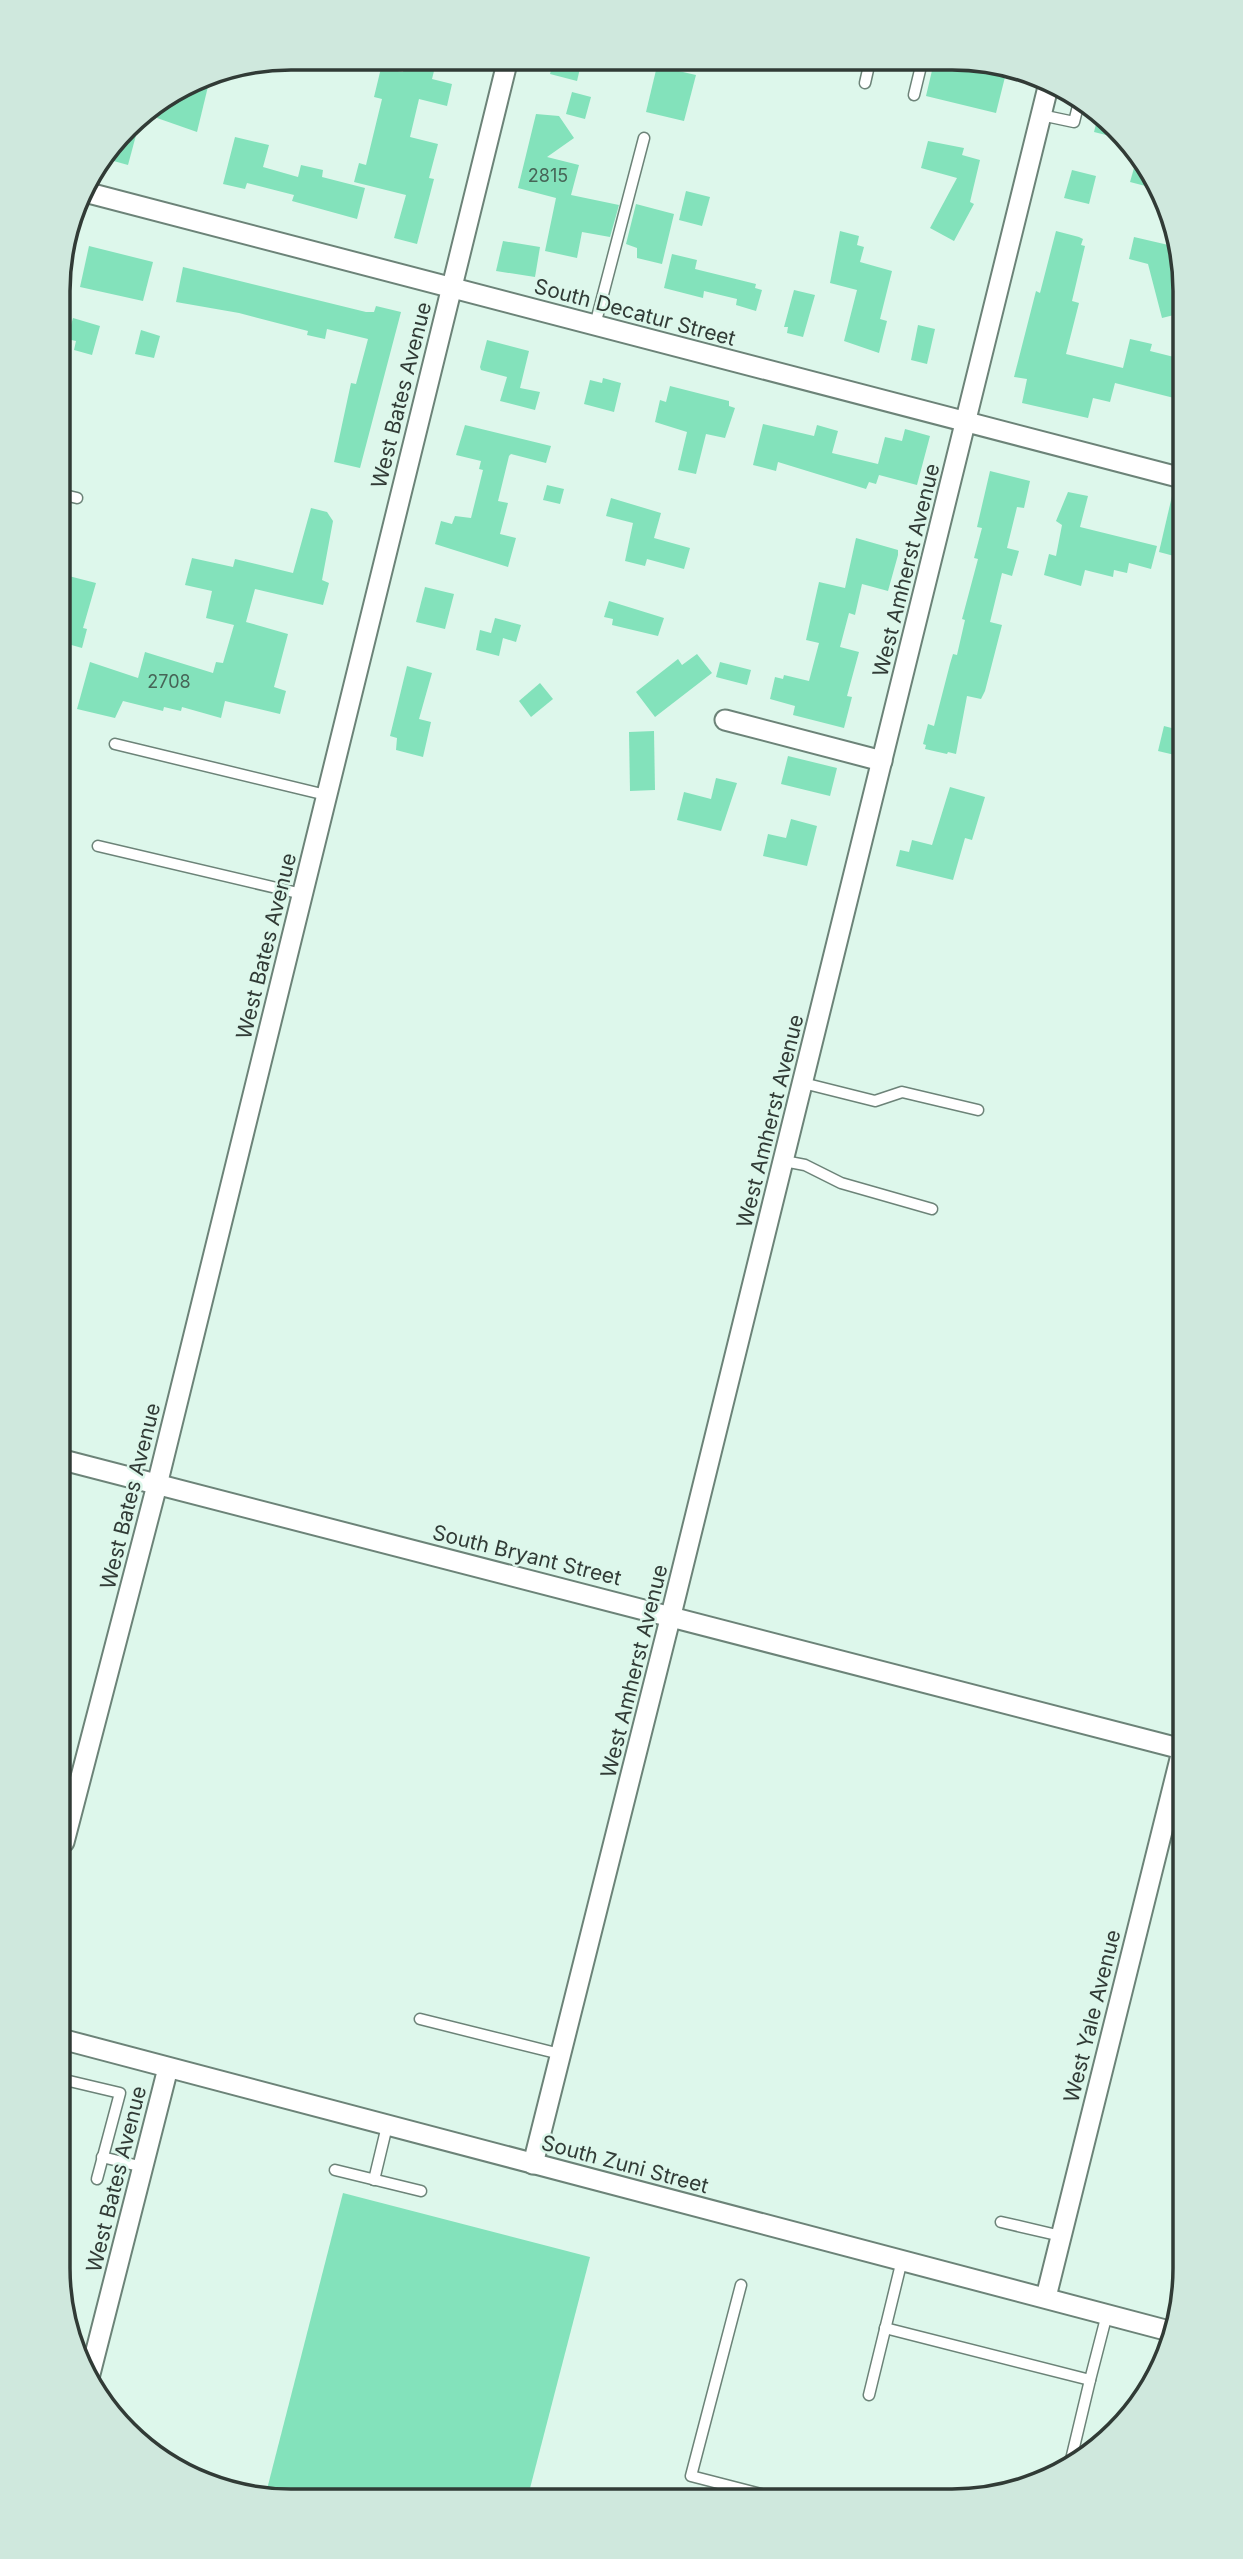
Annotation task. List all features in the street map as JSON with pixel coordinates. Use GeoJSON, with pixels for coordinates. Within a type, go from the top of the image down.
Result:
{"type":"FeatureCollection","features":[{"type":"Feature","properties":{"kind":"street","name":"West Bates Avenue"},"geometry":{"type":"LineString","coordinates":[[70,1819],[157,1485],[505,70]]}},
{"type":"Feature","properties":{"kind":"street","name":"West Amherst Avenue"},"geometry":{"type":"LineString","coordinates":[[533,2164],[967,423],[1047,92]]}},
{"type":"Feature","properties":{"kind":"street","name":"South Decatur Street"},"geometry":{"type":"LineString","coordinates":[[93,194],[1173,476]]}},
{"type":"Feature","properties":{"kind":"street"},"geometry":{"type":"LineString","coordinates":[[725,720],[882,761]]}},
{"type":"Feature","properties":{"kind":"street","name":"South Bryant Street"},"geometry":{"type":"LineString","coordinates":[[70,1462],[1173,1746]]}},
{"type":"Feature","properties":{"kind":"street","name":"West Yale Avenue"},"geometry":{"type":"LineString","coordinates":[[1046,2297],[1173,1784]]}},
{"type":"Feature","properties":{"kind":"street","name":"South Zuni Street"},"geometry":{"type":"LineString","coordinates":[[70,2041],[1164,2329]]}},
{"type":"Feature","properties":{"kind":"street","name":"West Bates Avenue"},"geometry":{"type":"LineString","coordinates":[[90,2360],[168,2068]]}},
{"type":"Feature","properties":{"kind":"lane"},"geometry":{"type":"LineString","coordinates":[[865,83],[868,70]]}},
{"type":"Feature","properties":{"kind":"lane"},"geometry":{"type":"LineString","coordinates":[[914,95],[920,70]]}},
{"type":"Feature","properties":{"kind":"lane"},"geometry":{"type":"LineString","coordinates":[[1041,115],[1074,122],[1077,109]]}},
{"type":"Feature","properties":{"kind":"lane"},"geometry":{"type":"LineString","coordinates":[[595,326],[644,138]]}},
{"type":"Feature","properties":{"kind":"lane"},"geometry":{"type":"LineString","coordinates":[[70,496],[77,498]]}},
{"type":"Feature","properties":{"kind":"lane"},"geometry":{"type":"LineString","coordinates":[[115,744],[326,795]]}},
{"type":"Feature","properties":{"kind":"lane"},"geometry":{"type":"LineString","coordinates":[[98,846],[302,894]]}},
{"type":"Feature","properties":{"kind":"lane"},"geometry":{"type":"LineString","coordinates":[[803,1083],[875,1101],[902,1092],[978,1110]]}},
{"type":"Feature","properties":{"kind":"lane"},"geometry":{"type":"LineString","coordinates":[[784,1161],[805,1166],[841,1183],[932,1209]]}},
{"type":"Feature","properties":{"kind":"lane"},"geometry":{"type":"LineString","coordinates":[[419,2019],[560,2054]]}},
{"type":"Feature","properties":{"kind":"lane"},"geometry":{"type":"LineString","coordinates":[[70,2081],[120,2093],[97,2179]]}},
{"type":"Feature","properties":{"kind":"lane"},"geometry":{"type":"LineString","coordinates":[[374,2180],[387,2126]]}},
{"type":"Feature","properties":{"kind":"lane"},"geometry":{"type":"LineString","coordinates":[[102,2157],[143,2167]]}},
{"type":"Feature","properties":{"kind":"lane"},"geometry":{"type":"LineString","coordinates":[[335,2170],[421,2192]]}},
{"type":"Feature","properties":{"kind":"lane"},"geometry":{"type":"LineString","coordinates":[[1001,2222],[1061,2236]]}},
{"type":"Feature","properties":{"kind":"lane"},"geometry":{"type":"LineString","coordinates":[[869,2395],[902,2260]]}},
{"type":"Feature","properties":{"kind":"lane"},"geometry":{"type":"LineString","coordinates":[[741,2285],[691,2476],[742,2489]]}},
{"type":"Feature","properties":{"kind":"lane"},"geometry":{"type":"LineString","coordinates":[[1072,2453],[1107,2314]]}},
{"type":"Feature","properties":{"kind":"lane"},"geometry":{"type":"LineString","coordinates":[[885,2329],[1090,2380]]}},
{"type":"Feature","properties":{"kind":"building"},"geometry":{"type":"Polygon","coordinates":[[[381,70],[434,70],[432,79],[452,84],[447,106],[419,99],[410,137],[438,144],[429,178],[434,179],[417,244],[394,238],[406,195],[354,182],[359,163],[366,165],[382,99],[374,97],[381,70]]]}},
{"type":"Feature","properties":{"kind":"building"},"geometry":{"type":"Polygon","coordinates":[[[551,70],[580,70],[577,81],[550,74],[551,70]]]}},
{"type":"Feature","properties":{"kind":"building"},"geometry":{"type":"Polygon","coordinates":[[[656,70],[674,70],[696,75],[684,121],[646,112],[656,70]]]}},
{"type":"Feature","properties":{"kind":"building"},"geometry":{"type":"Polygon","coordinates":[[[932,70],[967,70],[1005,77],[996,113],[926,96],[932,70]]]}},
{"type":"Feature","properties":{"kind":"building"},"geometry":{"type":"Polygon","coordinates":[[[208,87],[197,132],[157,118],[168,107],[208,87]]]}},
{"type":"Feature","properties":{"kind":"building"},"geometry":{"type":"Polygon","coordinates":[[[572,92],[591,97],[585,119],[566,114],[572,92]]]}},
{"type":"Feature","properties":{"kind":"building"},"geometry":{"type":"Polygon","coordinates":[[[536,114],[559,116],[574,138],[547,157],[579,165],[571,195],[619,205],[610,237],[582,232],[577,258],[545,251],[556,198],[518,188],[536,114]]]}},
{"type":"Feature","properties":{"kind":"building"},"geometry":{"type":"Polygon","coordinates":[[[1096,124],[1109,136],[1094,132],[1096,124]]]}},
{"type":"Feature","properties":{"kind":"building"},"geometry":{"type":"Polygon","coordinates":[[[136,134],[128,165],[112,161],[136,134]]]}},
{"type":"Feature","properties":{"kind":"building"},"geometry":{"type":"Polygon","coordinates":[[[235,137],[269,145],[263,167],[298,177],[301,165],[323,170],[322,177],[365,188],[357,219],[292,201],[294,195],[247,183],[245,189],[223,184],[235,137]]]}},
{"type":"Feature","properties":{"kind":"building"},"geometry":{"type":"Polygon","coordinates":[[[928,141],[964,148],[962,155],[980,160],[970,202],[974,204],[954,241],[930,228],[957,178],[921,168],[928,141]]]}},
{"type":"Feature","properties":{"kind":"building"},"geometry":{"type":"Polygon","coordinates":[[[1134,167],[1146,186],[1130,182],[1134,167]]]}},
{"type":"Feature","properties":{"kind":"building"},"geometry":{"type":"Polygon","coordinates":[[[1072,170],[1096,176],[1089,204],[1064,198],[1072,170]]]}},
{"type":"Feature","properties":{"kind":"building"},"geometry":{"type":"Polygon","coordinates":[[[686,191],[710,197],[702,226],[679,220],[686,191]]]}},
{"type":"Feature","properties":{"kind":"building"},"geometry":{"type":"Polygon","coordinates":[[[636,204],[674,214],[662,264],[637,258],[637,248],[626,244],[636,204]]]}},
{"type":"Feature","properties":{"kind":"building"},"geometry":{"type":"Polygon","coordinates":[[[840,231],[859,236],[857,245],[864,247],[860,262],[892,271],[880,319],[887,321],[879,353],[844,341],[857,290],[830,283],[840,231]]]}},
{"type":"Feature","properties":{"kind":"building"},"geometry":{"type":"Polygon","coordinates":[[[1056,231],[1083,239],[1081,245],[1085,246],[1072,301],[1079,303],[1066,354],[1123,368],[1130,339],[1152,344],[1150,351],[1173,357],[1173,398],[1115,383],[1110,402],[1093,398],[1088,418],[1022,403],[1027,379],[1014,377],[1036,291],[1040,293],[1056,231]]]}},
{"type":"Feature","properties":{"kind":"building"},"geometry":{"type":"Polygon","coordinates":[[[1134,237],[1167,245],[1171,262],[1173,315],[1162,318],[1148,264],[1129,259],[1134,237]]]}},
{"type":"Feature","properties":{"kind":"building"},"geometry":{"type":"Polygon","coordinates":[[[503,241],[540,247],[535,277],[496,271],[503,241]]]}},
{"type":"Feature","properties":{"kind":"building"},"geometry":{"type":"Polygon","coordinates":[[[89,246],[153,262],[143,301],[80,287],[89,246]]]}},
{"type":"Feature","properties":{"kind":"building"},"geometry":{"type":"Polygon","coordinates":[[[672,254],[697,260],[695,269],[756,284],[755,288],[762,290],[756,311],[736,305],[737,299],[704,291],[703,298],[664,288],[672,254]]]}},
{"type":"Feature","properties":{"kind":"building"},"geometry":{"type":"Polygon","coordinates":[[[183,267],[366,312],[374,312],[376,306],[401,312],[360,468],[334,462],[351,383],[356,384],[368,339],[327,329],[325,339],[307,335],[308,331],[239,313],[176,302],[183,267]]]}},
{"type":"Feature","properties":{"kind":"building"},"geometry":{"type":"Polygon","coordinates":[[[794,290],[815,295],[803,337],[787,333],[788,327],[784,327],[794,290]]]}},
{"type":"Feature","properties":{"kind":"building"},"geometry":{"type":"Polygon","coordinates":[[[73,318],[100,326],[92,355],[74,350],[76,341],[70,340],[73,318]]]}},
{"type":"Feature","properties":{"kind":"building"},"geometry":{"type":"Polygon","coordinates":[[[918,325],[935,329],[927,364],[911,360],[918,325]]]}},
{"type":"Feature","properties":{"kind":"building"},"geometry":{"type":"Polygon","coordinates":[[[141,330],[160,336],[154,358],[135,354],[141,330]]]}},
{"type":"Feature","properties":{"kind":"building"},"geometry":{"type":"Polygon","coordinates":[[[487,340],[529,351],[520,388],[540,392],[535,410],[500,401],[507,377],[481,370],[480,367],[487,340]]]}},
{"type":"Feature","properties":{"kind":"building"},"geometry":{"type":"Polygon","coordinates":[[[603,378],[621,383],[614,412],[584,404],[590,380],[602,383],[603,378]]]}},
{"type":"Feature","properties":{"kind":"building"},"geometry":{"type":"Polygon","coordinates":[[[670,386],[729,401],[729,406],[735,408],[725,438],[706,434],[696,474],[678,470],[687,432],[655,422],[660,400],[666,402],[670,386]]]}},
{"type":"Feature","properties":{"kind":"building"},"geometry":{"type":"Polygon","coordinates":[[[763,424],[814,436],[817,425],[838,431],[832,453],[878,464],[885,437],[902,441],[905,429],[930,436],[917,485],[879,475],[876,484],[869,482],[866,489],[778,462],[776,471],[753,465],[763,424]]]}},
{"type":"Feature","properties":{"kind":"building"},"geometry":{"type":"Polygon","coordinates":[[[465,425],[551,446],[546,463],[511,454],[509,456],[498,501],[508,503],[500,534],[516,538],[508,567],[435,544],[441,521],[452,524],[455,516],[471,518],[483,470],[479,469],[481,461],[456,455],[465,425]]]}},
{"type":"Feature","properties":{"kind":"building"},"geometry":{"type":"Polygon","coordinates":[[[990,471],[1030,481],[1024,508],[1017,507],[1007,548],[1019,551],[1012,576],[1002,573],[990,622],[1002,625],[985,691],[981,699],[967,696],[956,754],[947,754],[925,749],[926,745],[923,744],[928,724],[934,726],[953,654],[957,655],[965,620],[962,619],[978,559],[974,558],[982,528],[977,527],[990,471]]]}},
{"type":"Feature","properties":{"kind":"building"},"geometry":{"type":"Polygon","coordinates":[[[547,485],[564,489],[560,504],[543,500],[547,485]]]}},
{"type":"Feature","properties":{"kind":"building"},"geometry":{"type":"Polygon","coordinates":[[[1068,492],[1088,496],[1080,527],[1157,546],[1151,569],[1129,563],[1127,573],[1114,570],[1113,577],[1085,570],[1081,586],[1044,575],[1049,554],[1056,556],[1062,525],[1056,521],[1068,492]]]}},
{"type":"Feature","properties":{"kind":"building"},"geometry":{"type":"Polygon","coordinates":[[[1172,496],[1173,496],[1173,556],[1159,552],[1172,496]]]}},
{"type":"Feature","properties":{"kind":"building"},"geometry":{"type":"Polygon","coordinates":[[[611,498],[661,513],[654,538],[690,548],[684,569],[647,559],[645,566],[625,561],[633,523],[606,516],[611,498]]]}},
{"type":"Feature","properties":{"kind":"building"},"geometry":{"type":"Polygon","coordinates":[[[311,508],[327,512],[333,521],[322,580],[329,583],[323,605],[255,589],[246,622],[288,634],[274,687],[286,691],[280,714],[225,701],[221,718],[182,707],[181,711],[164,707],[163,711],[123,701],[115,718],[77,709],[90,662],[138,678],[145,652],[213,673],[216,662],[223,663],[234,625],[206,618],[212,591],[185,585],[192,558],[233,567],[235,559],[293,573],[311,508]]]}},
{"type":"Feature","properties":{"kind":"building"},"geometry":{"type":"Polygon","coordinates":[[[856,538],[898,550],[898,555],[888,591],[862,584],[855,615],[849,613],[840,647],[859,652],[847,696],[852,697],[844,728],[793,715],[795,706],[770,699],[775,677],[783,679],[784,675],[809,681],[819,643],[806,640],[819,582],[845,588],[856,538]]]}},
{"type":"Feature","properties":{"kind":"building"},"geometry":{"type":"Polygon","coordinates":[[[70,576],[96,583],[83,628],[87,629],[82,648],[70,645],[70,576]]]}},
{"type":"Feature","properties":{"kind":"building"},"geometry":{"type":"Polygon","coordinates":[[[425,587],[454,594],[445,629],[416,622],[425,587]]]}},
{"type":"Feature","properties":{"kind":"building"},"geometry":{"type":"Polygon","coordinates":[[[609,601],[664,618],[658,636],[612,625],[613,619],[604,617],[609,601]]]}},
{"type":"Feature","properties":{"kind":"building"},"geometry":{"type":"Polygon","coordinates":[[[495,618],[521,625],[516,642],[503,638],[499,656],[476,650],[480,630],[491,633],[495,618]]]}},
{"type":"Feature","properties":{"kind":"building"},"geometry":{"type":"Polygon","coordinates":[[[697,654],[712,673],[655,717],[636,692],[678,659],[682,665],[697,654]]]}},
{"type":"Feature","properties":{"kind":"building"},"geometry":{"type":"Polygon","coordinates":[[[720,662],[751,670],[747,685],[716,677],[720,662]]]}},
{"type":"Feature","properties":{"kind":"building"},"geometry":{"type":"Polygon","coordinates":[[[407,666],[432,673],[419,719],[431,722],[423,757],[396,750],[397,738],[390,736],[407,666]]]}},
{"type":"Feature","properties":{"kind":"building"},"geometry":{"type":"Polygon","coordinates":[[[540,683],[553,699],[531,717],[519,701],[540,683]]]}},
{"type":"Feature","properties":{"kind":"building"},"geometry":{"type":"Polygon","coordinates":[[[1164,726],[1173,728],[1173,755],[1158,751],[1164,726]]]}},
{"type":"Feature","properties":{"kind":"building"},"geometry":{"type":"Polygon","coordinates":[[[654,731],[655,790],[630,791],[629,732],[654,731]]]}},
{"type":"Feature","properties":{"kind":"building"},"geometry":{"type":"Polygon","coordinates":[[[788,756],[837,768],[830,796],[781,784],[788,756]]]}},
{"type":"Feature","properties":{"kind":"building"},"geometry":{"type":"Polygon","coordinates":[[[716,778],[737,783],[721,831],[677,820],[684,792],[711,799],[716,778]]]}},
{"type":"Feature","properties":{"kind":"building"},"geometry":{"type":"Polygon","coordinates":[[[950,787],[985,797],[972,840],[965,838],[953,880],[896,866],[900,850],[909,852],[912,840],[932,845],[950,787]]]}},
{"type":"Feature","properties":{"kind":"building"},"geometry":{"type":"Polygon","coordinates":[[[791,819],[817,826],[807,866],[763,856],[768,834],[786,838],[791,819]]]}},
{"type":"Feature","properties":{"kind":"building"},"geometry":{"type":"Polygon","coordinates":[[[343,2193],[590,2257],[530,2489],[267,2487],[343,2193]]]}}]}
